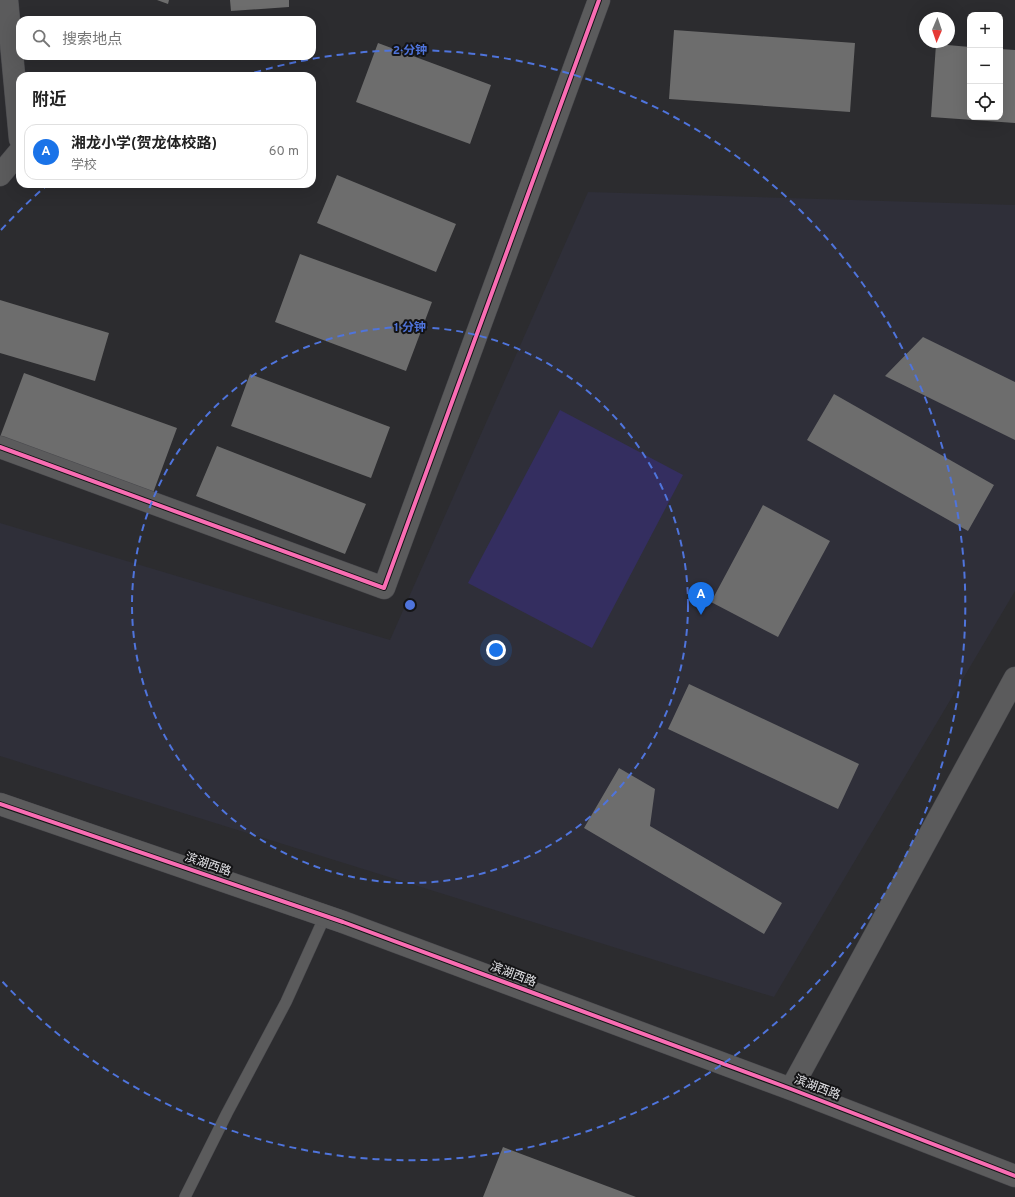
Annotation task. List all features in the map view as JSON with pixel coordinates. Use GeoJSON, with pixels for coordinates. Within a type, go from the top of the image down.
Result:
{"type":"FeatureCollection","features":[{"type":"Feature","properties":{"kind":"street"},"geometry":{"type":"LineString","coordinates":[[6,0],[16,99]]}},
{"type":"Feature","properties":{"kind":"street"},"geometry":{"type":"LineString","coordinates":[[0,447],[384,588],[599,0]]}},
{"type":"Feature","properties":{"kind":"street"},"geometry":{"type":"LineString","coordinates":[[0,175],[16,156]]}},
{"type":"Feature","properties":{"kind":"street"},"geometry":{"type":"LineString","coordinates":[[791,1089],[1015,678]]}},
{"type":"Feature","properties":{"kind":"street","name":"滨湖西路"},"geometry":{"type":"LineString","coordinates":[[0,804],[325,916],[791,1089],[1015,1176]]}},
{"type":"Feature","properties":{"kind":"lane"},"geometry":{"type":"LineString","coordinates":[[185,1197],[226,1113],[286,1002],[325,916]]}},
{"type":"Feature","properties":{"kind":"shaded area"},"geometry":{"type":"Polygon","coordinates":[[[588,192],[1015,205],[1015,591],[774,997],[0,756],[0,523],[390,640],[588,192]]]}},
{"type":"Feature","properties":{"kind":"shaded area"},"geometry":{"type":"Polygon","coordinates":[[[560,410],[683,475],[592,648],[468,583],[560,410]]]}},
{"type":"Feature","properties":{"kind":"building"},"geometry":{"type":"Polygon","coordinates":[[[157,0],[169,0],[168,4],[157,0]]]}},
{"type":"Feature","properties":{"kind":"building"},"geometry":{"type":"Polygon","coordinates":[[[230,0],[289,0],[289,7],[231,11],[230,0]]]}},
{"type":"Feature","properties":{"kind":"building"},"geometry":{"type":"Polygon","coordinates":[[[674,30],[855,43],[850,112],[669,99],[674,30]]]}},
{"type":"Feature","properties":{"kind":"building"},"geometry":{"type":"Polygon","coordinates":[[[378,43],[491,85],[470,144],[356,102],[378,43]]]}},
{"type":"Feature","properties":{"kind":"building"},"geometry":{"type":"Polygon","coordinates":[[[955,46],[967,47],[967,120],[931,117],[936,48],[955,48],[955,46]]]}},
{"type":"Feature","properties":{"kind":"building"},"geometry":{"type":"Polygon","coordinates":[[[1003,49],[1015,50],[1015,123],[973,120],[1003,120],[1003,49]]]}},
{"type":"Feature","properties":{"kind":"building"},"geometry":{"type":"Polygon","coordinates":[[[337,175],[456,224],[436,272],[317,223],[337,175]]]}},
{"type":"Feature","properties":{"kind":"building"},"geometry":{"type":"Polygon","coordinates":[[[300,254],[432,302],[406,371],[275,322],[300,254]]]}},
{"type":"Feature","properties":{"kind":"building"},"geometry":{"type":"Polygon","coordinates":[[[0,300],[109,333],[95,381],[0,353],[0,300]]]}},
{"type":"Feature","properties":{"kind":"building"},"geometry":{"type":"Polygon","coordinates":[[[923,337],[1015,382],[1015,440],[885,376],[923,337]]]}},
{"type":"Feature","properties":{"kind":"building"},"geometry":{"type":"Polygon","coordinates":[[[24,373],[177,428],[153,493],[0,437],[24,373]]]}},
{"type":"Feature","properties":{"kind":"building"},"geometry":{"type":"Polygon","coordinates":[[[250,374],[390,427],[371,478],[231,426],[250,374]]]}},
{"type":"Feature","properties":{"kind":"building"},"geometry":{"type":"Polygon","coordinates":[[[834,394],[994,485],[968,531],[807,440],[834,394]]]}},
{"type":"Feature","properties":{"kind":"building"},"geometry":{"type":"Polygon","coordinates":[[[217,446],[366,504],[345,554],[196,496],[217,446]]]}},
{"type":"Feature","properties":{"kind":"building"},"geometry":{"type":"Polygon","coordinates":[[[763,505],[830,541],[778,637],[711,602],[763,505]]]}},
{"type":"Feature","properties":{"kind":"building"},"geometry":{"type":"Polygon","coordinates":[[[689,684],[859,764],[838,809],[668,729],[689,684]]]}},
{"type":"Feature","properties":{"kind":"building"},"geometry":{"type":"Polygon","coordinates":[[[619,768],[655,789],[650,826],[782,903],[764,934],[584,828],[619,768]]]}},
{"type":"Feature","properties":{"kind":"building"},"geometry":{"type":"Polygon","coordinates":[[[503,1147],[636,1197],[483,1197],[503,1147]]]}},
{"type":"Feature","properties":{"kind":"cycle path"},"geometry":{"type":"LineString","coordinates":[[0,447],[384,588],[599,0]]}},
{"type":"Feature","properties":{"kind":"cycle path"},"geometry":{"type":"LineString","coordinates":[[0,804],[343,922],[791,1089],[1015,1176]]}},
{"type":"Feature","properties":{"kind":"place","name":"湘龙小学(贺龙体校路)"},"geometry":{"type":"Point","coordinates":[701,615]}}]}
